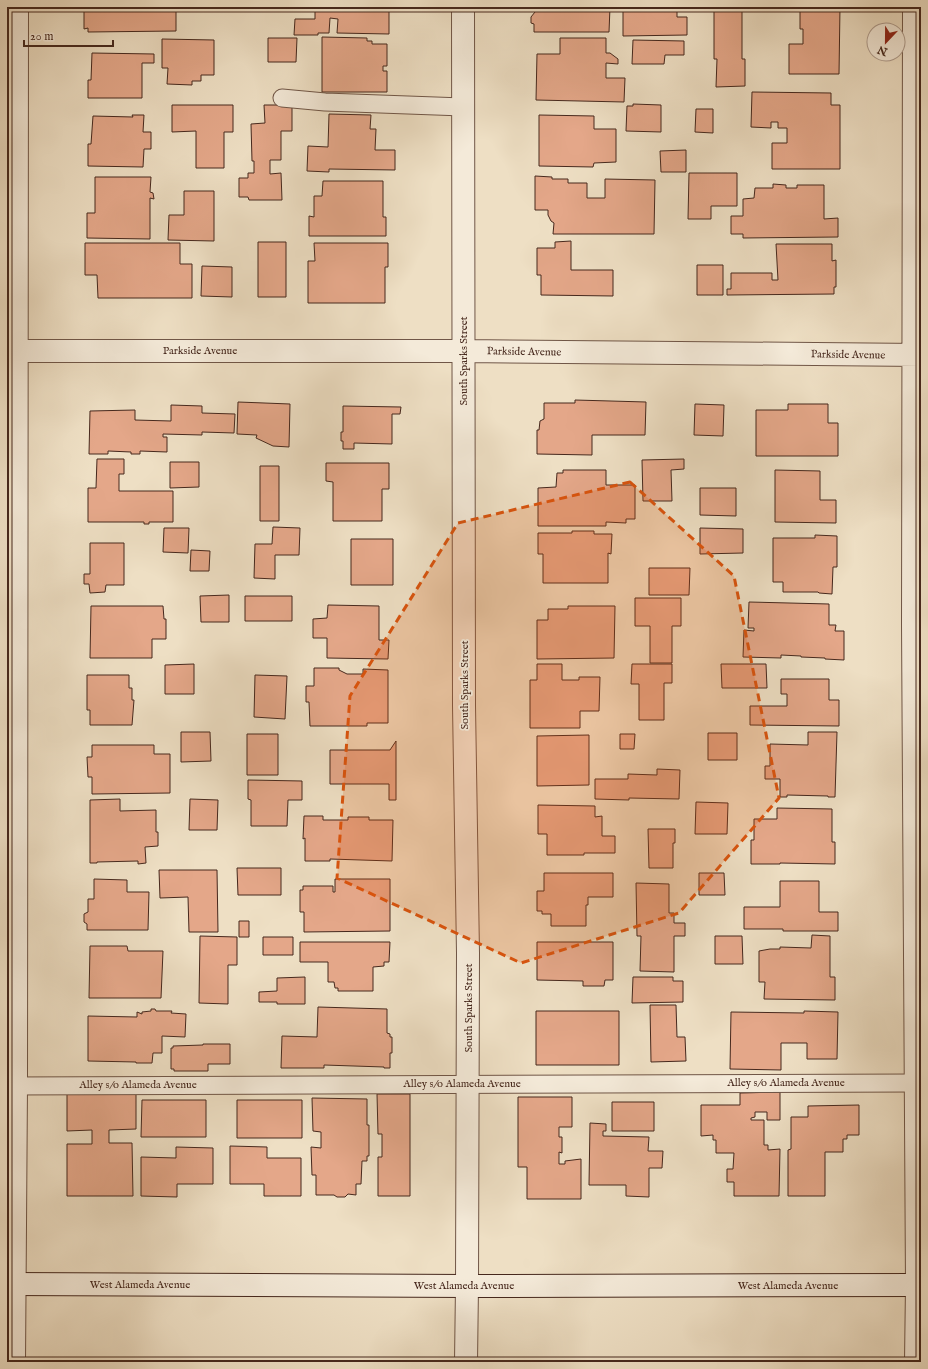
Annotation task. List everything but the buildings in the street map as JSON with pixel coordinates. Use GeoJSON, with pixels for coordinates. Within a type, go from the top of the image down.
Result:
{"type":"FeatureCollection","features":[{"type":"Feature","properties":{"kind":"street"},"geometry":{"type":"LineString","coordinates":[[14,1362],[11,1284],[12,351],[17,7]]}},
{"type":"Feature","properties":{"kind":"street","name":"South Sparks Street"},"geometry":{"type":"LineString","coordinates":[[463,7],[464,706],[469,1084],[466,1362]]}},
{"type":"Feature","properties":{"kind":"street"},"geometry":{"type":"LineString","coordinates":[[914,7],[917,355],[913,640],[918,1027],[916,1083],[919,1285],[916,1362]]}},
{"type":"Feature","properties":{"kind":"street","name":"Parkside Avenue"},"geometry":{"type":"LineString","coordinates":[[12,351],[464,351],[917,355]]}},
{"type":"Feature","properties":{"kind":"street","name":"West Alameda Avenue"},"geometry":{"type":"LineString","coordinates":[[11,1284],[467,1286],[919,1285]]}},
{"type":"Feature","properties":{"kind":"lane"},"geometry":{"type":"LineString","coordinates":[[282,98],[325,102],[462,107]]}},
{"type":"Feature","properties":{"kind":"lane","name":"Alley s/o Alameda Avenue"},"geometry":{"type":"LineString","coordinates":[[12,1086],[916,1083]]}},
{"type":"Feature","properties":{"kind":"highlighted area"},"geometry":{"type":"Polygon","coordinates":[[[630,482],[734,576],[779,798],[679,913],[521,963],[337,878],[350,696],[458,523],[630,482]]]}}]}
